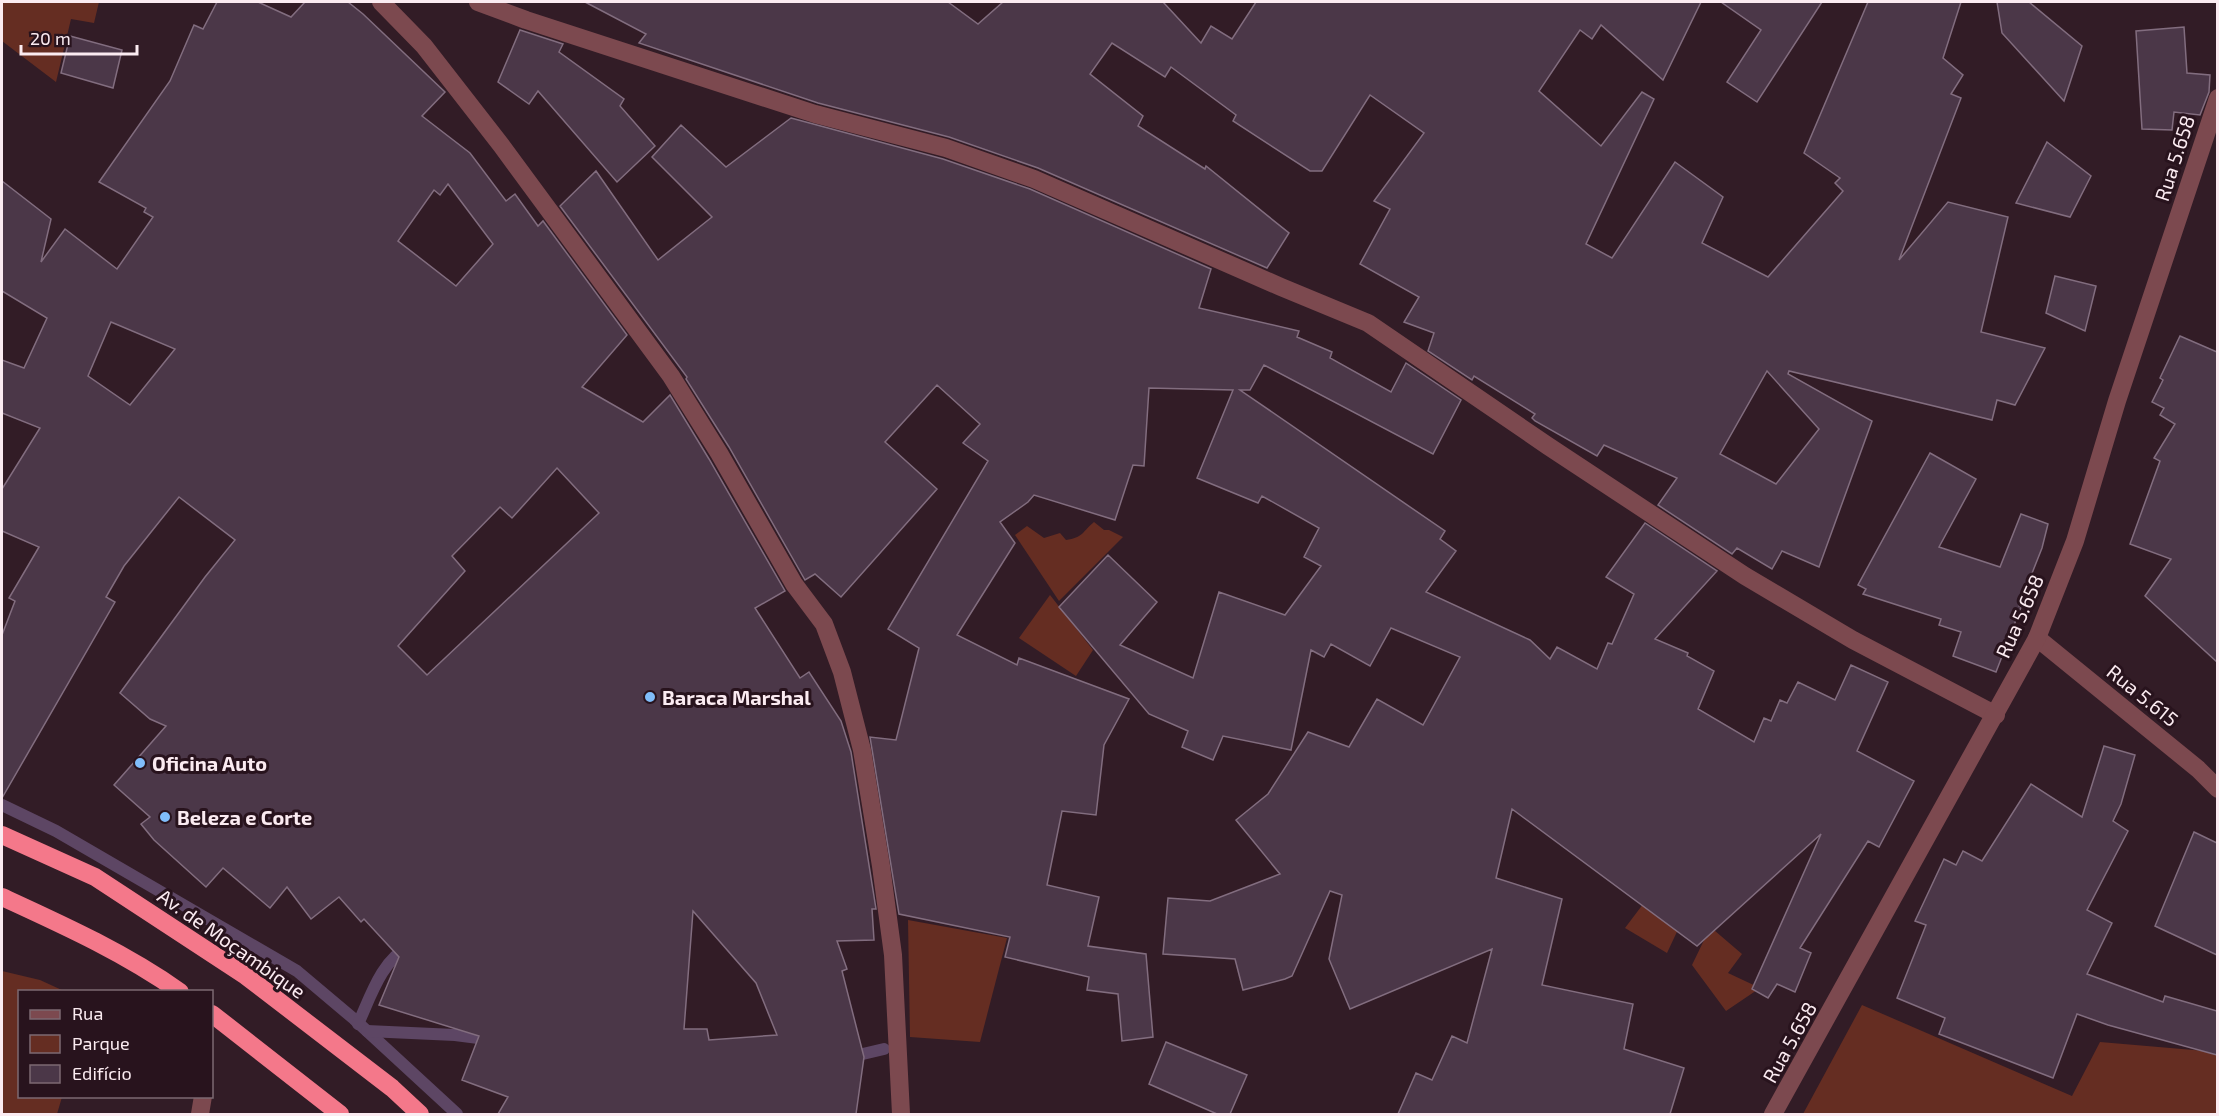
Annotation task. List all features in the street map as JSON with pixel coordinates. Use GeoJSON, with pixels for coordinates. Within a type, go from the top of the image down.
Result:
{"type":"FeatureCollection","features":[{"type":"Feature","properties":{"kind":"highway","name":"Av. de Moçambique"},"geometry":{"type":"LineString","coordinates":[[2,835],[95,877],[246,976],[392,1088],[420,1114]]}},
{"type":"Feature","properties":{"kind":"highway"},"geometry":{"type":"LineString","coordinates":[[2,897],[74,931],[154,974],[177,990]]}},
{"type":"Feature","properties":{"kind":"highway"},"geometry":{"type":"LineString","coordinates":[[213,1015],[340,1114]]}},
{"type":"Feature","properties":{"kind":"street"},"geometry":{"type":"LineString","coordinates":[[381,2],[424,46],[487,127],[671,376],[719,453],[794,584],[824,624],[842,672],[862,750],[879,854],[893,954],[901,1114]]}},
{"type":"Feature","properties":{"kind":"street"},"geometry":{"type":"LineString","coordinates":[[478,2],[526,20],[815,114],[946,148],[1034,179],[1281,288],[1368,323],[1548,446],[1745,576],[1853,640],[1996,715]]}},
{"type":"Feature","properties":{"kind":"street","name":"Rua 5.658"},"geometry":{"type":"LineString","coordinates":[[1773,1114],[2037,638],[2075,541],[2121,390],[2217,98]]}},
{"type":"Feature","properties":{"kind":"street","name":"Rua 5.615"},"geometry":{"type":"LineString","coordinates":[[2037,638],[2198,769],[2217,789]]}},
{"type":"Feature","properties":{"kind":"street"},"geometry":{"type":"LineString","coordinates":[[200,1114],[203,1098]]}},
{"type":"Feature","properties":{"kind":"green space"},"geometry":{"type":"Polygon","coordinates":[[[2,2],[99,2],[94,23],[71,19],[56,82],[2,41],[2,2]]]}},
{"type":"Feature","properties":{"kind":"green space"},"geometry":{"type":"Polygon","coordinates":[[[1094,522],[1104,530],[1123,537],[1059,601],[1015,535],[1027,526],[1044,538],[1060,533],[1066,540],[1079,536],[1094,522]]]}},
{"type":"Feature","properties":{"kind":"green space"},"geometry":{"type":"Polygon","coordinates":[[[1050,595],[1093,650],[1076,676],[1019,638],[1050,595]]]}},
{"type":"Feature","properties":{"kind":"green space"},"geometry":{"type":"Polygon","coordinates":[[[1659,883],[1742,954],[1728,973],[1760,988],[1726,1011],[1692,965],[1707,934],[1682,921],[1667,953],[1625,928],[1659,883]]]}},
{"type":"Feature","properties":{"kind":"green space"},"geometry":{"type":"Polygon","coordinates":[[[908,920],[1007,938],[980,1042],[910,1037],[908,920]]]}},
{"type":"Feature","properties":{"kind":"green space"},"geometry":{"type":"Polygon","coordinates":[[[2,971],[40,980],[62,990],[18,990],[18,1098],[62,1098],[57,1114],[2,1114],[2,971]]]}},
{"type":"Feature","properties":{"kind":"green space"},"geometry":{"type":"Polygon","coordinates":[[[1862,1005],[2072,1096],[2100,1042],[2217,1052],[2217,1114],[1803,1114],[1862,1005]]]}},
{"type":"Feature","properties":{"kind":"building"},"geometry":{"type":"Polygon","coordinates":[[[217,2],[258,2],[291,17],[305,2],[348,2],[363,14],[445,92],[422,116],[470,153],[506,201],[515,194],[538,226],[543,221],[627,335],[582,387],[643,422],[670,395],[709,459],[785,591],[755,608],[800,678],[809,672],[841,721],[851,752],[876,909],[872,909],[874,940],[837,941],[847,969],[842,971],[864,1057],[856,1114],[498,1114],[508,1097],[462,1080],[479,1036],[379,1005],[399,957],[364,919],[361,922],[339,897],[311,919],[287,887],[270,908],[223,868],[206,887],[154,840],[141,824],[150,817],[114,785],[166,726],[150,719],[120,693],[235,540],[179,497],[124,566],[106,597],[115,602],[2,798],[2,635],[15,601],[9,598],[39,547],[2,531],[2,489],[40,428],[2,413],[2,360],[24,368],[47,318],[2,291],[2,181],[51,219],[41,262],[65,229],[117,269],[153,217],[144,212],[146,208],[99,182],[170,81],[194,25],[203,29],[217,2]],[[448,184],[440,195],[434,190],[398,241],[456,286],[493,244],[448,184]],[[111,322],[88,376],[130,405],[175,349],[111,322]],[[557,468],[512,518],[500,507],[452,556],[465,571],[398,646],[427,675],[599,513],[557,468]],[[693,911],[684,1029],[707,1029],[709,1040],[777,1035],[756,983],[693,911]]]}},
{"type":"Feature","properties":{"kind":"building"},"geometry":{"type":"Polygon","coordinates":[[[585,2],[948,2],[978,24],[1003,2],[1163,2],[1201,43],[1211,26],[1232,39],[1256,2],[1701,2],[1663,80],[1601,25],[1592,39],[1580,30],[1539,91],[1601,146],[1642,92],[1654,99],[1586,244],[1612,258],[1675,162],[1723,197],[1702,243],[1768,277],[1843,191],[1835,183],[1840,178],[1804,153],[1868,2],[1961,2],[1943,58],[1963,75],[1951,94],[1961,98],[1899,260],[1948,202],[2008,217],[1981,332],[2045,348],[2015,405],[1997,400],[1992,420],[1789,371],[1788,374],[1872,421],[1819,567],[1782,551],[1772,569],[1737,548],[1732,554],[1658,505],[1677,478],[1604,445],[1597,456],[1535,421],[1532,418],[1535,414],[1474,376],[1472,380],[1428,351],[1434,333],[1404,322],[1419,297],[1360,264],[1390,209],[1374,201],[1424,133],[1370,95],[1322,171],[1310,171],[1233,121],[1236,115],[1171,67],[1165,77],[1112,43],[1090,74],[1143,116],[1138,126],[1205,169],[1206,166],[1289,233],[1267,268],[1038,168],[949,137],[818,103],[639,43],[646,34],[585,2]],[[1767,371],[1720,454],[1776,484],[1819,429],[1767,371]]]}},
{"type":"Feature","properties":{"kind":"building"},"geometry":{"type":"Polygon","coordinates":[[[1721,2],[1822,2],[1757,102],[1727,82],[1761,30],[1721,2]]]}},
{"type":"Feature","properties":{"kind":"building"},"geometry":{"type":"Polygon","coordinates":[[[1997,2],[2029,2],[2082,46],[2064,101],[2002,33],[1997,2]]]}},
{"type":"Feature","properties":{"kind":"building"},"geometry":{"type":"Polygon","coordinates":[[[2184,27],[2187,73],[2210,75],[2209,92],[2200,115],[2174,112],[2172,130],[2142,129],[2136,31],[2184,27]]]}},
{"type":"Feature","properties":{"kind":"building"},"geometry":{"type":"Polygon","coordinates":[[[520,30],[563,44],[559,52],[624,99],[620,106],[655,146],[617,182],[538,91],[529,104],[498,82],[520,30]]]}},
{"type":"Feature","properties":{"kind":"building"},"geometry":{"type":"Polygon","coordinates":[[[70,36],[122,50],[113,88],[61,73],[70,36]]]}},
{"type":"Feature","properties":{"kind":"building"},"geometry":{"type":"Polygon","coordinates":[[[791,118],[943,159],[1030,189],[1211,269],[1199,308],[1299,331],[1297,337],[1332,352],[1330,358],[1391,392],[1406,363],[1461,400],[1433,454],[1264,365],[1250,390],[1240,390],[1445,531],[1440,539],[1456,551],[1426,592],[1530,640],[1550,659],[1557,647],[1597,669],[1608,643],[1612,644],[1634,594],[1606,577],[1645,523],[1717,571],[1655,639],[1688,653],[1687,656],[1714,671],[1698,709],[1754,742],[1764,718],[1771,721],[1780,700],[1787,703],[1798,682],[1835,700],[1851,665],[1888,682],[1857,751],[1914,781],[1879,847],[1868,841],[1800,948],[1811,953],[1795,992],[1777,984],[1768,998],[1752,989],[1821,834],[1697,946],[1512,809],[1496,878],[1562,899],[1542,985],[1633,1004],[1624,1049],[1684,1068],[1670,1114],[1398,1114],[1416,1073],[1432,1080],[1452,1036],[1467,1043],[1492,949],[1350,1009],[1329,959],[1342,895],[1330,891],[1292,976],[1285,979],[1243,990],[1235,959],[1163,954],[1168,898],[1210,901],[1280,874],[1236,820],[1268,794],[1308,732],[1349,747],[1377,699],[1423,725],[1460,657],[1391,628],[1370,666],[1331,644],[1324,657],[1311,650],[1291,750],[1223,736],[1213,760],[1182,747],[1188,731],[1149,714],[1059,607],[1108,555],[1157,602],[1120,645],[1193,678],[1219,592],[1285,615],[1321,566],[1304,557],[1319,528],[1262,496],[1258,503],[1197,478],[1233,390],[1149,388],[1144,466],[1133,465],[1115,520],[1034,495],[1000,522],[1015,543],[957,635],[1017,665],[1019,658],[1129,699],[1104,745],[1096,815],[1062,811],[1047,885],[1099,897],[1088,946],[1146,954],[1153,1037],[1122,1041],[1118,994],[1087,990],[1089,977],[1005,957],[1010,937],[899,914],[870,737],[896,740],[919,648],[888,629],[988,461],[963,443],[980,424],[937,385],[885,442],[937,489],[841,597],[815,574],[805,580],[729,447],[686,379],[687,377],[560,206],[596,171],[658,260],[712,217],[652,157],[681,125],[726,167],[791,118]]]}},
{"type":"Feature","properties":{"kind":"building"},"geometry":{"type":"Polygon","coordinates":[[[2047,142],[2091,176],[2070,217],[2016,203],[2047,142]]]}},
{"type":"Feature","properties":{"kind":"building"},"geometry":{"type":"Polygon","coordinates":[[[2055,276],[2096,286],[2085,331],[2046,313],[2055,276]]]}},
{"type":"Feature","properties":{"kind":"building"},"geometry":{"type":"Polygon","coordinates":[[[2180,336],[2217,352],[2217,662],[2145,596],[2171,559],[2130,544],[2160,461],[2154,458],[2175,424],[2160,415],[2164,408],[2152,402],[2163,380],[2160,378],[2180,336]]]}},
{"type":"Feature","properties":{"kind":"building"},"geometry":{"type":"Polygon","coordinates":[[[1930,453],[1976,479],[1939,547],[2000,567],[2021,514],[2048,524],[2042,548],[1996,672],[1953,656],[1961,632],[1939,625],[1941,619],[1863,594],[1866,589],[1858,585],[1930,453]]]}},
{"type":"Feature","properties":{"kind":"building"},"geometry":{"type":"Polygon","coordinates":[[[2104,746],[2135,755],[2121,804],[2113,821],[2128,831],[2087,910],[2112,923],[2087,974],[2163,1002],[2165,996],[2217,1011],[2217,1055],[2108,1025],[2077,1014],[2053,1078],[1939,1034],[1945,1018],[1897,998],[1926,925],[1915,921],[1944,859],[1956,865],[1963,851],[1982,861],[2031,784],[2082,817],[2104,746]]]}},
{"type":"Feature","properties":{"kind":"building"},"geometry":{"type":"Polygon","coordinates":[[[2194,832],[2217,843],[2217,955],[2155,926],[2194,832]]]}},
{"type":"Feature","properties":{"kind":"building"},"geometry":{"type":"Polygon","coordinates":[[[1166,1042],[1247,1075],[1230,1114],[1217,1114],[1149,1084],[1166,1042]]]}},
{"type":"Feature","properties":{"kind":"waterway"},"geometry":{"type":"LineString","coordinates":[[2,805],[56,831],[297,971],[354,1019],[457,1114]]}},
{"type":"Feature","properties":{"kind":"waterway"},"geometry":{"type":"LineString","coordinates":[[358,1024],[384,970],[391,960],[409,947]]}},
{"type":"Feature","properties":{"kind":"waterway"},"geometry":{"type":"LineString","coordinates":[[367,1031],[455,1035],[494,1040]]}},
{"type":"Feature","properties":{"kind":"waterway"},"geometry":{"type":"LineString","coordinates":[[850,1057],[884,1049]]}},
{"type":"Feature","properties":{"kind":"place","name":"Baraca Marshal"},"geometry":{"type":"Point","coordinates":[650,697]}},
{"type":"Feature","properties":{"kind":"place","name":"Oficina Auto"},"geometry":{"type":"Point","coordinates":[140,763]}},
{"type":"Feature","properties":{"kind":"place","name":"Beleza e Corte"},"geometry":{"type":"Point","coordinates":[165,817]}}]}
